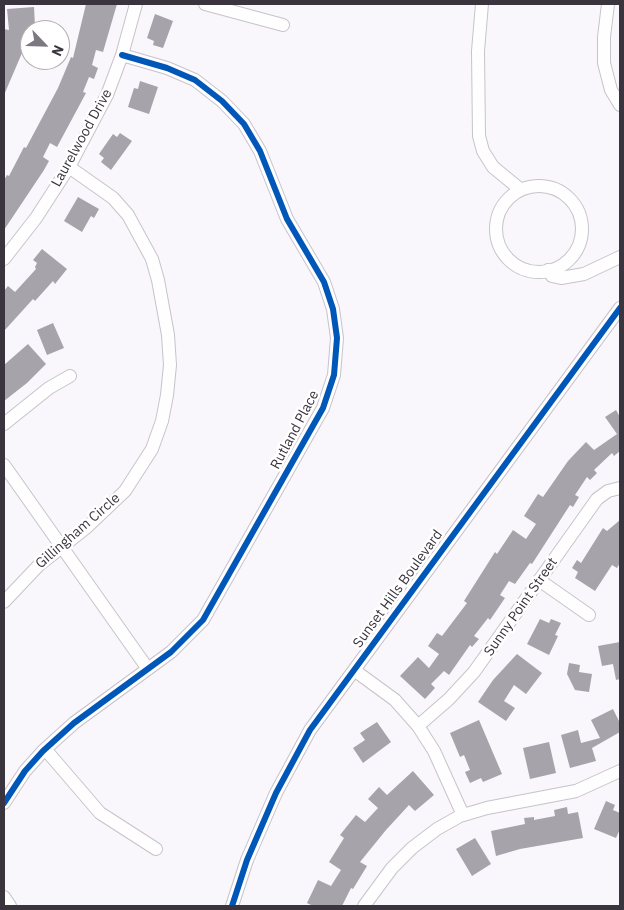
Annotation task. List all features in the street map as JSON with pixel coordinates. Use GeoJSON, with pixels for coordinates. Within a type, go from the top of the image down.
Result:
{"type":"FeatureCollection","features":[{"type":"Feature","properties":{"kind":"street","name":"Laurelwood Drive"},"geometry":{"type":"LineString","coordinates":[[4,259],[36,218],[69,166],[107,94],[122,55],[136,4]]}},
{"type":"Feature","properties":{"kind":"street"},"geometry":{"type":"LineString","coordinates":[[205,4],[283,25]]}},
{"type":"Feature","properties":{"kind":"street"},"geometry":{"type":"LineString","coordinates":[[482,4],[478,51],[479,136],[483,151],[499,175],[520,190]]}},
{"type":"Feature","properties":{"kind":"street"},"geometry":{"type":"LineString","coordinates":[[608,4],[604,37],[604,63],[611,90],[620,106]]}},
{"type":"Feature","properties":{"kind":"street","name":"Rutland Place"},"geometry":{"type":"LineString","coordinates":[[4,803],[25,771],[74,722],[148,669],[187,638],[215,601],[323,408],[334,375],[337,338],[333,309],[324,282],[287,219],[260,151],[244,124],[222,101],[195,80],[167,68],[122,55]]}},
{"type":"Feature","properties":{"kind":"street","name":"Gillingham Circle"},"geometry":{"type":"LineString","coordinates":[[4,602],[39,565],[105,511],[125,491],[152,449],[162,421],[167,395],[170,365],[168,335],[158,280],[141,236],[128,215],[113,198],[69,166]]}},
{"type":"Feature","properties":{"kind":"street"},"geometry":{"type":"LineString","coordinates":[[532,186],[546,186],[559,191],[569,199],[577,210],[581,223],[581,237],[576,250],[567,261],[548,270],[540,272],[526,270],[513,264],[503,253],[497,240],[496,225],[500,211],[508,199],[520,190],[532,186]]}},
{"type":"Feature","properties":{"kind":"street"},"geometry":{"type":"LineString","coordinates":[[548,270],[552,276],[561,278],[584,274],[620,257]]}},
{"type":"Feature","properties":{"kind":"street","name":"Sunset Hills Boulevard"},"geometry":{"type":"LineString","coordinates":[[232,906],[247,860],[276,793],[310,730],[620,308]]}},
{"type":"Feature","properties":{"kind":"street"},"geometry":{"type":"LineString","coordinates":[[4,424],[49,388],[70,376]]}},
{"type":"Feature","properties":{"kind":"street"},"geometry":{"type":"LineString","coordinates":[[4,465],[148,669]]}},
{"type":"Feature","properties":{"kind":"street","name":"Sunny Point Street"},"geometry":{"type":"LineString","coordinates":[[418,726],[449,699],[474,672],[597,499],[608,491],[620,488]]}},
{"type":"Feature","properties":{"kind":"street"},"geometry":{"type":"LineString","coordinates":[[540,580],[590,615]]}},
{"type":"Feature","properties":{"kind":"street"},"geometry":{"type":"LineString","coordinates":[[354,670],[395,700],[418,726],[434,751],[463,815]]}},
{"type":"Feature","properties":{"kind":"street"},"geometry":{"type":"LineString","coordinates":[[45,749],[100,813],[156,849]]}},
{"type":"Feature","properties":{"kind":"street"},"geometry":{"type":"LineString","coordinates":[[364,906],[392,868],[412,848],[437,829],[463,815],[487,808],[576,791],[620,771]]}},
{"type":"Feature","properties":{"kind":"street"},"geometry":{"type":"LineString","coordinates":[[4,897],[10,906]]}},
{"type":"Feature","properties":{"kind":"building"},"geometry":{"type":"Polygon","coordinates":[[[86,4],[117,4],[103,52],[96,50],[92,65],[98,68],[94,79],[89,77],[83,92],[86,93],[57,147],[50,143],[43,157],[49,161],[4,230],[4,180],[7,175],[9,176],[24,147],[26,148],[66,70],[70,70],[70,59],[71,57],[73,58],[86,4]]]}},
{"type":"Feature","properties":{"kind":"building"},"geometry":{"type":"Polygon","coordinates":[[[34,7],[35,20],[20,20],[20,58],[4,95],[4,29],[9,30],[7,9],[34,7]]]}},
{"type":"Feature","properties":{"kind":"building"},"geometry":{"type":"Polygon","coordinates":[[[155,14],[173,21],[163,48],[153,45],[154,41],[147,38],[155,14]]]}},
{"type":"Feature","properties":{"kind":"building"},"geometry":{"type":"Polygon","coordinates":[[[140,81],[158,87],[149,114],[128,107],[134,88],[138,89],[140,81]]]}},
{"type":"Feature","properties":{"kind":"building"},"geometry":{"type":"Polygon","coordinates":[[[120,133],[132,141],[111,170],[101,162],[104,158],[99,154],[113,134],[117,137],[120,133]]]}},
{"type":"Feature","properties":{"kind":"building"},"geometry":{"type":"Polygon","coordinates":[[[78,197],[99,209],[94,218],[91,216],[82,232],[64,221],[78,197]]]}},
{"type":"Feature","properties":{"kind":"building"},"geometry":{"type":"Polygon","coordinates":[[[42,249],[67,269],[55,284],[53,281],[35,301],[33,299],[4,331],[4,291],[8,286],[15,292],[36,269],[37,263],[33,260],[42,249]]]}},
{"type":"Feature","properties":{"kind":"building"},"geometry":{"type":"Polygon","coordinates":[[[53,323],[64,348],[47,355],[37,330],[53,323]]]}},
{"type":"Feature","properties":{"kind":"building"},"geometry":{"type":"Polygon","coordinates":[[[28,344],[46,364],[27,383],[4,401],[4,365],[28,344]]]}},
{"type":"Feature","properties":{"kind":"building"},"geometry":{"type":"Polygon","coordinates":[[[616,410],[620,417],[620,451],[614,456],[612,453],[594,470],[597,473],[590,480],[587,477],[575,495],[579,497],[573,507],[570,505],[532,564],[530,563],[515,584],[509,581],[500,595],[505,598],[490,620],[488,618],[474,636],[479,639],[472,647],[470,645],[449,675],[444,671],[431,684],[435,688],[425,699],[400,676],[418,657],[429,668],[439,654],[428,646],[437,633],[442,636],[467,603],[464,601],[495,552],[497,554],[513,530],[526,539],[536,524],[524,516],[538,494],[543,497],[568,461],[586,442],[594,450],[617,434],[605,417],[616,410]]]}},
{"type":"Feature","properties":{"kind":"building"},"geometry":{"type":"Polygon","coordinates":[[[620,520],[620,563],[617,568],[612,565],[595,591],[575,578],[578,572],[572,568],[577,560],[581,563],[603,528],[607,531],[620,520]]]}},
{"type":"Feature","properties":{"kind":"building"},"geometry":{"type":"Polygon","coordinates":[[[540,619],[549,623],[551,619],[561,623],[555,635],[558,636],[549,655],[527,644],[540,619]]]}},
{"type":"Feature","properties":{"kind":"building"},"geometry":{"type":"Polygon","coordinates":[[[620,642],[620,679],[616,680],[613,664],[602,666],[598,646],[620,642]]]}},
{"type":"Feature","properties":{"kind":"building"},"geometry":{"type":"Polygon","coordinates":[[[517,654],[542,673],[526,694],[514,685],[504,701],[515,708],[506,721],[478,702],[493,680],[517,654]]]}},
{"type":"Feature","properties":{"kind":"building"},"geometry":{"type":"Polygon","coordinates":[[[569,663],[580,665],[579,672],[592,674],[589,692],[575,690],[567,674],[569,663]]]}},
{"type":"Feature","properties":{"kind":"building"},"geometry":{"type":"Polygon","coordinates":[[[613,709],[620,723],[620,732],[592,748],[596,761],[570,768],[561,735],[578,730],[581,743],[600,738],[591,720],[613,709]]]}},
{"type":"Feature","properties":{"kind":"building"},"geometry":{"type":"Polygon","coordinates":[[[479,720],[502,774],[483,782],[481,778],[470,783],[465,772],[470,770],[464,755],[460,757],[450,733],[479,720]]]}},
{"type":"Feature","properties":{"kind":"building"},"geometry":{"type":"Polygon","coordinates":[[[377,722],[391,742],[363,763],[353,748],[365,740],[360,733],[377,722]]]}},
{"type":"Feature","properties":{"kind":"building"},"geometry":{"type":"Polygon","coordinates":[[[549,742],[556,773],[530,779],[523,748],[549,742]]]}},
{"type":"Feature","properties":{"kind":"building"},"geometry":{"type":"Polygon","coordinates":[[[413,771],[434,795],[415,811],[409,805],[386,830],[360,862],[367,866],[353,889],[351,888],[342,906],[313,906],[307,903],[318,880],[331,886],[341,870],[329,862],[344,838],[340,835],[356,815],[365,822],[378,808],[368,799],[379,787],[387,795],[413,771]]]}},
{"type":"Feature","properties":{"kind":"building"},"geometry":{"type":"Polygon","coordinates":[[[606,801],[615,805],[613,810],[620,813],[620,829],[616,838],[594,829],[606,801]]]}},
{"type":"Feature","properties":{"kind":"building"},"geometry":{"type":"Polygon","coordinates":[[[567,807],[568,814],[578,812],[583,838],[520,849],[496,856],[491,831],[525,824],[524,818],[534,817],[534,820],[555,816],[554,810],[567,807]]]}},
{"type":"Feature","properties":{"kind":"building"},"geometry":{"type":"Polygon","coordinates":[[[475,838],[491,864],[472,876],[456,849],[475,838]]]}},
{"type":"Feature","properties":{"kind":"cycle path"},"geometry":{"type":"LineString","coordinates":[[4,803],[25,771],[43,751],[74,723],[171,652],[203,620],[323,408],[334,375],[337,338],[333,309],[324,282],[287,219],[260,151],[244,124],[222,101],[195,80],[167,68],[122,55]]}},
{"type":"Feature","properties":{"kind":"cycle path"},"geometry":{"type":"LineString","coordinates":[[232,906],[247,860],[276,793],[310,730],[620,308]]}}]}
